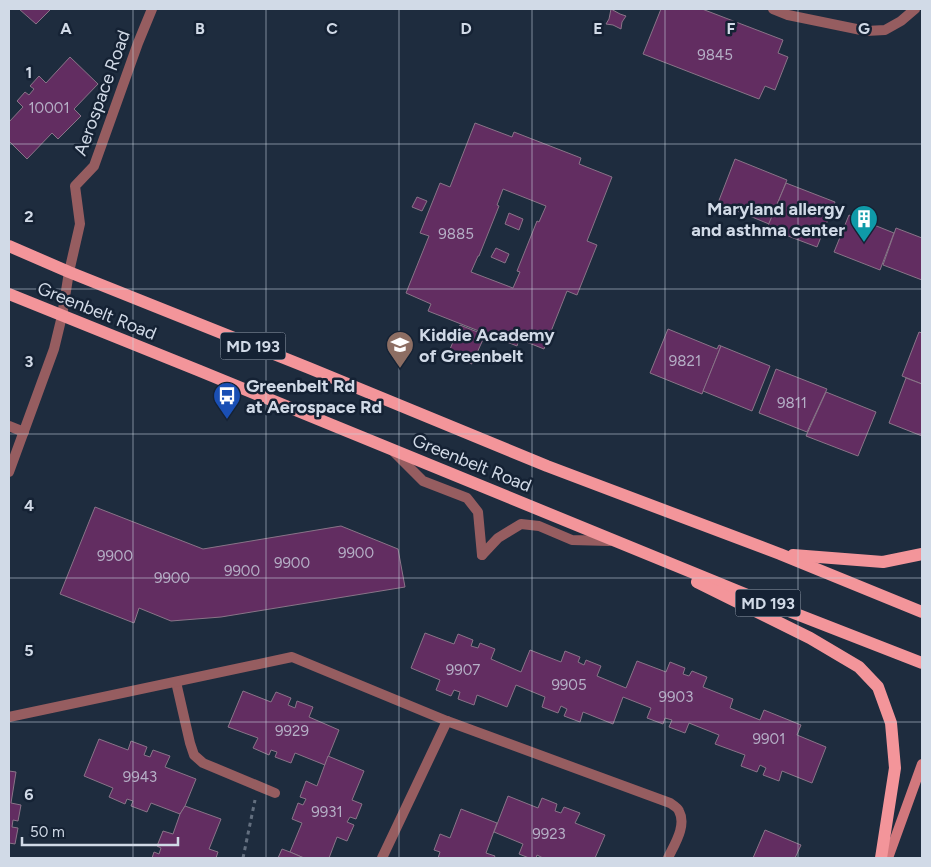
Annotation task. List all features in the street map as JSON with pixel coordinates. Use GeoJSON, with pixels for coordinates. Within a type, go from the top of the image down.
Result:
{"type":"FeatureCollection","features":[{"type":"Feature","properties":{"kind":"main road","name":"Greenbelt Road"},"geometry":{"type":"LineString","coordinates":[[9,246],[547,466],[780,554],[922,612]]}},
{"type":"Feature","properties":{"kind":"main road","name":"Greenbelt Road"},"geometry":{"type":"LineString","coordinates":[[9,294],[745,594],[922,664]]}},
{"type":"Feature","properties":{"kind":"main road"},"geometry":{"type":"LineString","coordinates":[[615,541],[810,638],[859,667],[878,687],[891,723],[895,768],[881,858]]}},
{"type":"Feature","properties":{"kind":"main road"},"geometry":{"type":"LineString","coordinates":[[780,554],[883,562],[922,554]]}},
{"type":"Feature","properties":{"kind":"main road"},"geometry":{"type":"LineString","coordinates":[[888,858],[922,764]]}},
{"type":"Feature","properties":{"kind":"street","name":"Aerospace Road"},"geometry":{"type":"LineString","coordinates":[[9,472],[54,349],[62,316],[69,272],[80,224],[75,186],[94,166],[138,42],[152,9]]}},
{"type":"Feature","properties":{"kind":"street"},"geometry":{"type":"LineString","coordinates":[[773,9],[788,15],[866,31],[884,30],[901,21],[915,9]]}},
{"type":"Feature","properties":{"kind":"street"},"geometry":{"type":"LineString","coordinates":[[9,426],[24,432]]}},
{"type":"Feature","properties":{"kind":"street"},"geometry":{"type":"LineString","coordinates":[[392,449],[424,481],[467,498],[478,512],[482,555],[498,538],[521,524],[539,526],[572,540],[615,541]]}},
{"type":"Feature","properties":{"kind":"street"},"geometry":{"type":"LineString","coordinates":[[9,717],[292,657],[447,721],[670,803],[679,810],[682,820],[680,831],[668,858]]}},
{"type":"Feature","properties":{"kind":"street"},"geometry":{"type":"LineString","coordinates":[[176,682],[194,755],[203,764],[276,793]]}},
{"type":"Feature","properties":{"kind":"street"},"geometry":{"type":"LineString","coordinates":[[382,858],[447,721]]}},
{"type":"Feature","properties":{"kind":"path"},"geometry":{"type":"LineString","coordinates":[[243,858],[258,786]]}},
{"type":"Feature","properties":{"kind":"building"},"geometry":{"type":"Polygon","coordinates":[[[19,9],[51,9],[36,24],[19,9]]]}},
{"type":"Feature","properties":{"kind":"building"},"geometry":{"type":"Polygon","coordinates":[[[611,9],[626,16],[622,22],[621,29],[606,24],[611,9]]]}},
{"type":"Feature","properties":{"kind":"building"},"geometry":{"type":"Polygon","coordinates":[[[661,9],[702,9],[783,40],[778,53],[788,57],[775,90],[765,86],[759,99],[643,54],[661,9]]]}},
{"type":"Feature","properties":{"kind":"building"},"geometry":{"type":"Polygon","coordinates":[[[70,57],[98,84],[74,109],[81,116],[58,139],[52,133],[27,159],[9,141],[9,122],[23,107],[17,101],[25,92],[29,95],[34,89],[30,86],[39,76],[46,83],[70,57]]]}},
{"type":"Feature","properties":{"kind":"building"},"geometry":{"type":"Polygon","coordinates":[[[475,123],[512,137],[514,132],[581,158],[579,164],[612,177],[587,241],[597,245],[577,295],[567,291],[544,349],[519,339],[517,346],[428,311],[431,304],[406,293],[429,236],[420,233],[440,183],[450,187],[475,123]],[[503,189],[497,205],[499,206],[471,272],[513,288],[520,272],[517,271],[537,221],[539,222],[546,206],[503,189]]]}},
{"type":"Feature","properties":{"kind":"building"},"geometry":{"type":"Polygon","coordinates":[[[735,159],[787,180],[769,224],[718,203],[735,159]]]}},
{"type":"Feature","properties":{"kind":"building"},"geometry":{"type":"Polygon","coordinates":[[[786,183],[835,202],[817,247],[767,228],[786,183]]]}},
{"type":"Feature","properties":{"kind":"building"},"geometry":{"type":"Polygon","coordinates":[[[417,197],[427,201],[422,211],[412,207],[417,197]]]}},
{"type":"Feature","properties":{"kind":"building"},"geometry":{"type":"Polygon","coordinates":[[[509,213],[523,219],[519,230],[505,224],[509,213]]]}},
{"type":"Feature","properties":{"kind":"building","name":"Maryland allergy and asthma center"},"geometry":{"type":"Polygon","coordinates":[[[849,215],[894,233],[880,270],[834,252],[849,215]]]}},
{"type":"Feature","properties":{"kind":"building"},"geometry":{"type":"Polygon","coordinates":[[[896,228],[922,238],[922,280],[883,265],[896,228]]]}},
{"type":"Feature","properties":{"kind":"building"},"geometry":{"type":"Polygon","coordinates":[[[496,248],[509,254],[505,263],[491,257],[496,248]]]}},
{"type":"Feature","properties":{"kind":"building"},"geometry":{"type":"Polygon","coordinates":[[[460,325],[485,335],[472,364],[448,354],[460,325]]]}},
{"type":"Feature","properties":{"kind":"building"},"geometry":{"type":"Polygon","coordinates":[[[668,329],[717,349],[719,345],[721,346],[702,394],[650,373],[668,329]]]}},
{"type":"Feature","properties":{"kind":"building"},"geometry":{"type":"Polygon","coordinates":[[[919,332],[922,333],[922,384],[902,376],[919,332]]]}},
{"type":"Feature","properties":{"kind":"building"},"geometry":{"type":"Polygon","coordinates":[[[721,346],[770,366],[752,411],[703,391],[721,346]]]}},
{"type":"Feature","properties":{"kind":"building"},"geometry":{"type":"Polygon","coordinates":[[[776,369],[827,389],[807,432],[759,413],[776,369]]]}},
{"type":"Feature","properties":{"kind":"building"},"geometry":{"type":"Polygon","coordinates":[[[906,378],[922,384],[922,436],[889,423],[906,378]]]}},
{"type":"Feature","properties":{"kind":"building"},"geometry":{"type":"Polygon","coordinates":[[[826,392],[876,412],[858,456],[806,436],[826,392]]]}},
{"type":"Feature","properties":{"kind":"building"},"geometry":{"type":"Polygon","coordinates":[[[95,507],[203,549],[341,526],[398,549],[405,587],[221,617],[171,621],[139,608],[134,623],[60,594],[95,507]]]}},
{"type":"Feature","properties":{"kind":"building"},"geometry":{"type":"Polygon","coordinates":[[[425,633],[454,644],[458,634],[473,640],[471,646],[478,648],[480,643],[495,649],[491,659],[521,672],[530,650],[561,662],[565,651],[580,657],[578,662],[584,665],[586,660],[601,666],[597,676],[626,688],[637,661],[666,672],[670,662],[685,668],[683,674],[689,676],[692,671],[707,677],[703,687],[733,699],[730,708],[760,720],[764,710],[801,725],[797,735],[826,747],[812,783],[782,771],[779,781],[763,775],[766,768],[760,765],[757,772],[741,766],[745,755],[715,744],[719,735],[689,723],[685,733],[669,727],[672,720],[665,718],[663,724],[647,718],[651,708],[623,697],[613,724],[583,712],[580,722],[564,716],[567,709],[561,706],[558,713],[542,707],[545,697],[516,685],[507,707],[477,695],[474,705],[458,699],[460,692],[454,690],[451,696],[436,690],[440,680],[411,668],[425,633]]]}},
{"type":"Feature","properties":{"kind":"building"},"geometry":{"type":"Polygon","coordinates":[[[243,691],[271,702],[276,692],[291,698],[288,705],[295,708],[297,701],[313,707],[309,717],[339,730],[325,765],[295,753],[291,763],[275,757],[277,752],[271,750],[269,755],[253,748],[258,738],[228,727],[243,691]]]}},
{"type":"Feature","properties":{"kind":"building"},"geometry":{"type":"Polygon","coordinates":[[[99,739],[128,750],[131,741],[147,747],[144,755],[150,757],[153,750],[170,756],[165,767],[196,779],[180,814],[151,803],[147,812],[131,806],[133,801],[127,799],[125,804],[109,797],[113,788],[84,776],[99,739]]]}},
{"type":"Feature","properties":{"kind":"building"},"geometry":{"type":"Polygon","coordinates":[[[328,756],[364,771],[352,800],[362,804],[356,819],[350,817],[347,822],[354,825],[347,841],[337,837],[329,858],[304,858],[290,852],[302,823],[292,819],[298,803],[303,805],[306,799],[300,797],[306,781],[317,786],[328,756]]]}},
{"type":"Feature","properties":{"kind":"building"},"geometry":{"type":"Polygon","coordinates":[[[9,771],[16,772],[11,803],[21,805],[18,821],[13,820],[12,827],[18,828],[15,844],[9,843],[9,771]]]}},
{"type":"Feature","properties":{"kind":"building"},"geometry":{"type":"Polygon","coordinates":[[[508,796],[538,808],[542,798],[557,804],[555,811],[561,813],[564,807],[580,813],[575,823],[605,835],[595,858],[543,858],[537,855],[536,858],[529,858],[519,854],[523,844],[494,832],[508,796]]]}},
{"type":"Feature","properties":{"kind":"building"},"geometry":{"type":"Polygon","coordinates":[[[185,806],[221,819],[209,849],[218,852],[216,858],[152,858],[154,852],[159,854],[161,848],[157,846],[163,831],[173,834],[185,806]]]}},
{"type":"Feature","properties":{"kind":"building"},"geometry":{"type":"Polygon","coordinates":[[[461,809],[497,823],[486,853],[495,856],[494,858],[438,858],[440,852],[434,850],[440,834],[450,838],[461,809]]]}},
{"type":"Feature","properties":{"kind":"building"},"geometry":{"type":"Polygon","coordinates":[[[765,830],[801,845],[795,858],[753,858],[765,830]]]}},
{"type":"Feature","properties":{"kind":"building"},"geometry":{"type":"Polygon","coordinates":[[[282,849],[290,852],[304,858],[278,858],[282,849]]]}},
{"type":"Feature","properties":{"kind":"place","name":"Maryland allergy and asthma center"},"geometry":{"type":"Point","coordinates":[864,243]}},
{"type":"Feature","properties":{"kind":"place","name":"Kiddie Academy of Greenbelt"},"geometry":{"type":"Point","coordinates":[400,369]}},
{"type":"Feature","properties":{"kind":"place","name":"Greenbelt Rd at Aerospace Rd"},"geometry":{"type":"Point","coordinates":[227,420]}}]}
